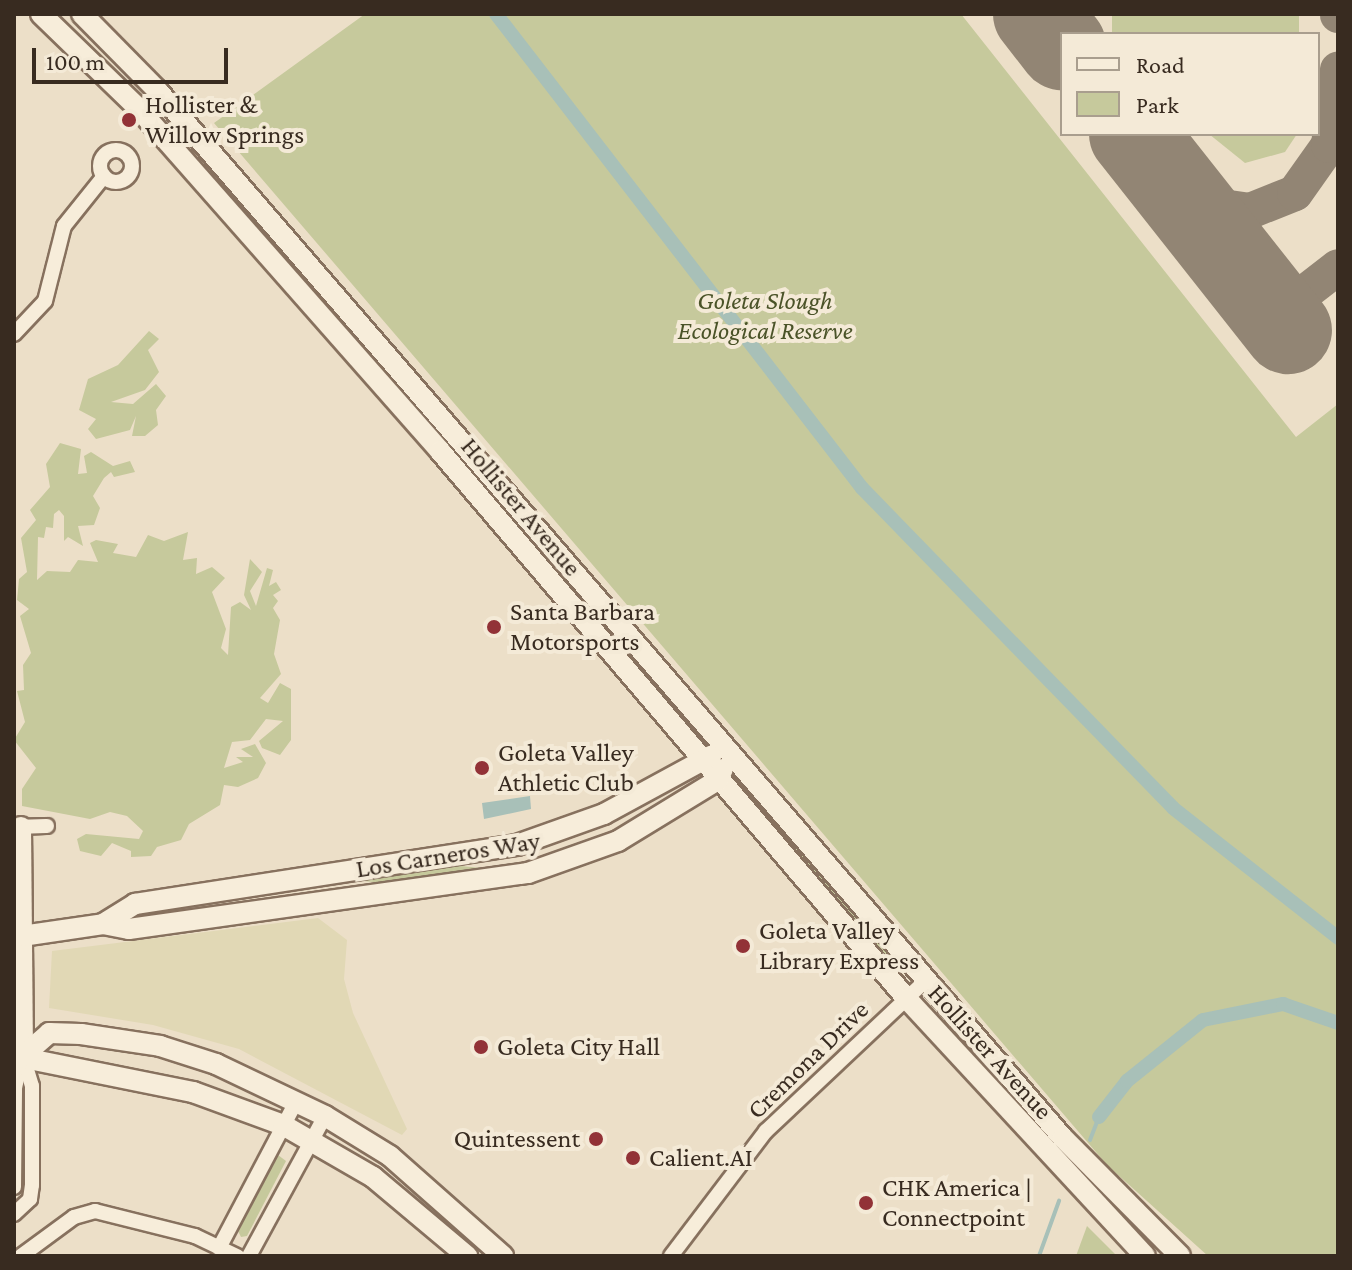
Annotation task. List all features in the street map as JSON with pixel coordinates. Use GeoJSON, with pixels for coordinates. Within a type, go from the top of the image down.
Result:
{"type":"FeatureCollection","features":[{"type":"Feature","properties":{"kind":"main road","name":"Hollister Avenue"},"geometry":{"type":"LineString","coordinates":[[41,14],[143,115],[907,999],[1145,1256]]}},
{"type":"Feature","properties":{"kind":"main road","name":"Hollister Avenue"},"geometry":{"type":"LineString","coordinates":[[82,14],[157,90],[1063,1138],[1180,1256]]}},
{"type":"Feature","properties":{"kind":"main road","name":"Los Carneros Way"},"geometry":{"type":"LineString","coordinates":[[103,924],[135,904],[517,845],[604,814],[701,758],[730,753]]}},
{"type":"Feature","properties":{"kind":"main road"},"geometry":{"type":"LineString","coordinates":[[718,780],[730,753]]}},
{"type":"Feature","properties":{"kind":"main road","name":"Los Carneros Way"},"geometry":{"type":"LineString","coordinates":[[22,936],[103,924],[129,929],[330,898],[492,880],[574,860],[659,819],[718,780]]}},
{"type":"Feature","properties":{"kind":"main road"},"geometry":{"type":"LineString","coordinates":[[18,827],[22,936],[18,1056]]}},
{"type":"Feature","properties":{"kind":"main road"},"geometry":{"type":"LineString","coordinates":[[327,873],[330,898]]}},
{"type":"Feature","properties":{"kind":"main road"},"geometry":{"type":"LineString","coordinates":[[18,1056],[49,1033],[117,1037],[216,1064],[325,1116],[390,1156],[503,1256]]}},
{"type":"Feature","properties":{"kind":"main road"},"geometry":{"type":"LineString","coordinates":[[18,1056],[48,1068],[193,1092],[283,1125],[373,1177],[467,1256]]}},
{"type":"Feature","properties":{"kind":"street"},"geometry":{"type":"LineString","coordinates":[[14,334],[45,301],[64,226],[104,176]]}},
{"type":"Feature","properties":{"kind":"street"},"geometry":{"type":"LineString","coordinates":[[18,827],[47,826]]}},
{"type":"Feature","properties":{"kind":"street","name":"Cremona Drive"},"geometry":{"type":"LineString","coordinates":[[671,1256],[766,1131],[926,980]]}},
{"type":"Feature","properties":{"kind":"street"},"geometry":{"type":"LineString","coordinates":[[14,1187],[18,1056]]}},
{"type":"Feature","properties":{"kind":"street"},"geometry":{"type":"LineString","coordinates":[[14,1214],[30,1199],[32,1185],[32,1086],[18,1056]]}},
{"type":"Feature","properties":{"kind":"street"},"geometry":{"type":"LineString","coordinates":[[219,1248],[296,1102]]}},
{"type":"Feature","properties":{"kind":"street"},"geometry":{"type":"LineString","coordinates":[[249,1256],[325,1116]]}},
{"type":"Feature","properties":{"kind":"street"},"geometry":{"type":"LineString","coordinates":[[21,1256],[74,1217],[95,1211],[237,1256]]}},
{"type":"Feature","properties":{"kind":"shaded area"},"geometry":{"type":"Polygon","coordinates":[[[318,918],[347,940],[344,979],[353,1013],[407,1129],[402,1135],[239,1049],[153,1025],[49,1008],[52,951],[318,918]]]}},
{"type":"Feature","properties":{"kind":"green space","name":"Goleta Slough Ecological Reserve"},"geometry":{"type":"Polygon","coordinates":[[[365,14],[961,14],[1296,437],[1338,404],[1338,1256],[1208,1256],[1107,1165],[214,123],[365,14]]]}},
{"type":"Feature","properties":{"kind":"green space"},"geometry":{"type":"Polygon","coordinates":[[[1112,14],[1299,14],[1299,32],[1112,32],[1112,14]]]}},
{"type":"Feature","properties":{"kind":"green space"},"geometry":{"type":"Polygon","coordinates":[[[1211,136],[1296,136],[1285,152],[1245,163],[1211,136]]]}},
{"type":"Feature","properties":{"kind":"green space"},"geometry":{"type":"Polygon","coordinates":[[[149,331],[159,339],[148,350],[159,372],[145,390],[111,402],[133,404],[156,384],[166,396],[156,410],[158,425],[145,436],[132,436],[136,416],[130,430],[96,439],[88,429],[96,419],[79,410],[88,379],[118,365],[149,331]]]}},
{"type":"Feature","properties":{"kind":"green space"},"geometry":{"type":"Polygon","coordinates":[[[60,443],[81,449],[78,474],[87,473],[84,456],[91,452],[113,466],[130,461],[135,472],[114,477],[111,472],[104,478],[93,496],[100,508],[94,525],[78,526],[83,546],[68,537],[64,541],[64,516],[59,510],[54,514],[53,528],[46,527],[44,538],[38,537],[37,580],[47,571],[70,572],[78,560],[98,562],[90,543],[96,540],[118,544],[113,553],[136,557],[148,535],[164,541],[188,532],[183,560],[197,558],[196,574],[212,567],[225,578],[212,592],[226,629],[221,648],[228,655],[231,607],[240,602],[251,610],[244,595],[250,559],[262,572],[250,591],[256,606],[267,568],[273,570],[269,586],[276,582],[281,590],[273,595],[278,601],[273,608],[280,620],[274,654],[281,674],[260,698],[268,703],[280,683],[291,689],[291,740],[280,755],[262,748],[259,741],[283,721],[266,719],[250,740],[232,742],[224,768],[243,762],[236,757],[253,757],[241,749],[255,744],[266,763],[258,778],[238,787],[224,785],[220,805],[189,824],[181,840],[157,847],[151,856],[131,857],[131,851],[112,843],[101,856],[80,851],[77,839],[86,834],[139,839],[143,831],[127,816],[110,812],[90,819],[22,806],[22,789],[36,768],[14,740],[25,722],[17,691],[24,690],[23,665],[31,653],[20,616],[29,609],[17,600],[19,579],[27,572],[21,538],[36,520],[30,510],[50,487],[46,464],[60,443]]]}},
{"type":"Feature","properties":{"kind":"green space"},"geometry":{"type":"Polygon","coordinates":[[[744,787],[898,961],[901,972],[741,789],[744,787]]]}},
{"type":"Feature","properties":{"kind":"green space"},"geometry":{"type":"Polygon","coordinates":[[[451,865],[481,868],[386,883],[351,880],[451,865]]]}},
{"type":"Feature","properties":{"kind":"green space"},"geometry":{"type":"Polygon","coordinates":[[[278,1155],[286,1161],[247,1236],[241,1237],[238,1231],[278,1155]]]}},
{"type":"Feature","properties":{"kind":"green space"},"geometry":{"type":"Polygon","coordinates":[[[1087,1226],[1117,1256],[1076,1256],[1087,1226]]]}},
{"type":"Feature","properties":{"kind":"water"},"geometry":{"type":"Polygon","coordinates":[[[530,796],[531,809],[484,819],[482,803],[530,796]]]}},
{"type":"Feature","properties":{"kind":"waterway"},"geometry":{"type":"LineString","coordinates":[[496,14],[862,488],[1173,808],[1338,938]]}},
{"type":"Feature","properties":{"kind":"waterway"},"geometry":{"type":"LineString","coordinates":[[1099,1117],[1127,1081],[1203,1020],[1283,1004],[1338,1023]]}},
{"type":"Feature","properties":{"kind":"waterway"},"geometry":{"type":"LineString","coordinates":[[1090,1140],[1099,1117]]}},
{"type":"Feature","properties":{"kind":"waterway"},"geometry":{"type":"LineString","coordinates":[[1039,1256],[1059,1201]]}},
{"type":"Feature","properties":{"kind":"taxiway"},"geometry":{"type":"LineString","coordinates":[[1187,202],[1250,211],[1295,193],[1329,145],[1338,70]]}},
{"type":"Feature","properties":{"kind":"taxiway"},"geometry":{"type":"LineString","coordinates":[[1276,315],[1338,267]]}},
{"type":"Feature","properties":{"kind":"runway"},"geometry":{"type":"LineString","coordinates":[[1037,14],[1060,43]]}},
{"type":"Feature","properties":{"kind":"runway"},"geometry":{"type":"LineString","coordinates":[[1135,136],[1288,330]]}},
{"type":"Feature","properties":{"kind":"place","name":"Hollister & Willow Springs"},"geometry":{"type":"Point","coordinates":[129,120]}},
{"type":"Feature","properties":{"kind":"place","name":"Santa Barbara Motorsports"},"geometry":{"type":"Point","coordinates":[494,627]}},
{"type":"Feature","properties":{"kind":"place","name":"Goleta Valley Athletic Club"},"geometry":{"type":"Point","coordinates":[482,768]}},
{"type":"Feature","properties":{"kind":"place","name":"Goleta Valley Library Express"},"geometry":{"type":"Point","coordinates":[743,946]}},
{"type":"Feature","properties":{"kind":"place","name":"Goleta City Hall"},"geometry":{"type":"Point","coordinates":[481,1047]}},
{"type":"Feature","properties":{"kind":"place","name":"Quintessent"},"geometry":{"type":"Point","coordinates":[596,1139]}},
{"type":"Feature","properties":{"kind":"place","name":"Calient.AI"},"geometry":{"type":"Point","coordinates":[633,1158]}},
{"type":"Feature","properties":{"kind":"place","name":"CHK America | Connectpoint"},"geometry":{"type":"Point","coordinates":[866,1203]}}]}
